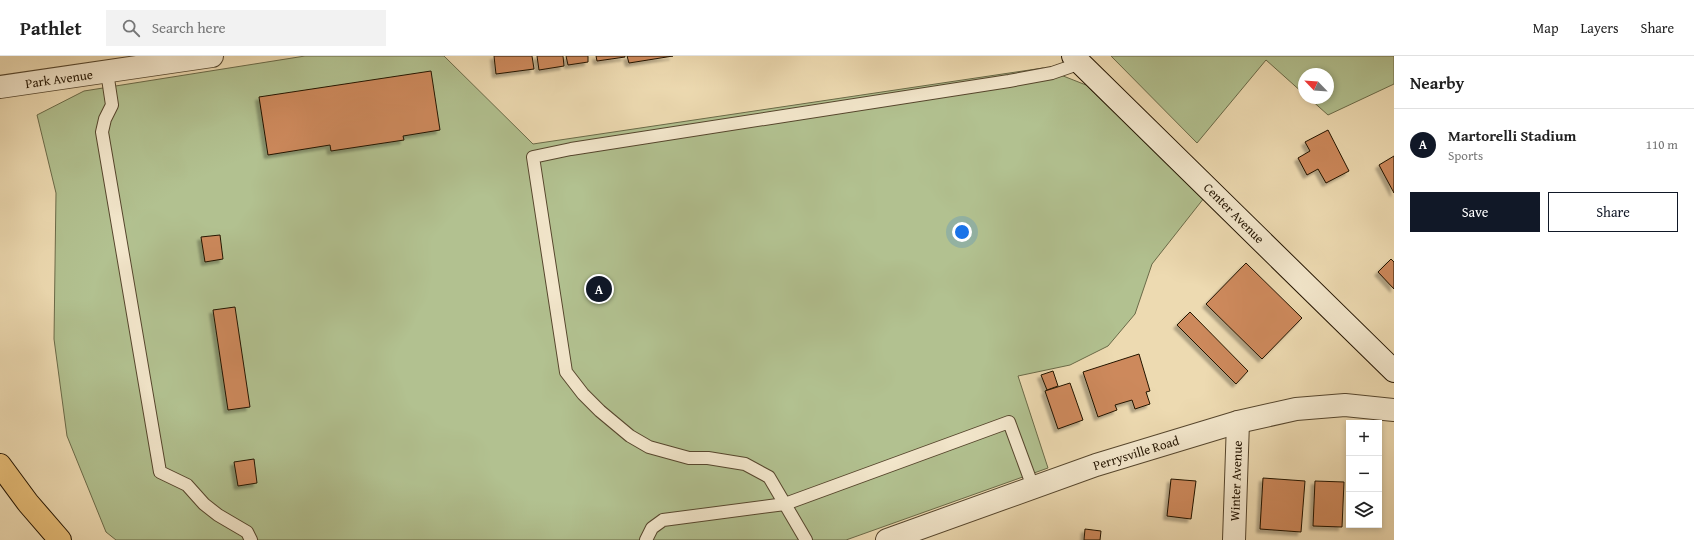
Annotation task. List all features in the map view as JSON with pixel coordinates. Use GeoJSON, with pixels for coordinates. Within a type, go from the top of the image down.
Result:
{"type":"FeatureCollection","features":[{"type":"Feature","properties":{"kind":"main road"},"geometry":{"type":"LineString","coordinates":[[0,465],[28,503],[60,540]]}},
{"type":"Feature","properties":{"kind":"street","name":"Park Avenue"},"geometry":{"type":"LineString","coordinates":[[0,87],[212,56]]}},
{"type":"Feature","properties":{"kind":"street","name":"Center Avenue"},"geometry":{"type":"LineString","coordinates":[[1077,60],[1394,371]]}},
{"type":"Feature","properties":{"kind":"street","name":"Perrysville Road"},"geometry":{"type":"LineString","coordinates":[[887,540],[1096,465],[1238,422],[1296,409],[1345,405],[1394,410]]}},
{"type":"Feature","properties":{"kind":"street","name":"Winter Avenue"},"geometry":{"type":"LineString","coordinates":[[1234,540],[1238,422]]}},
{"type":"Feature","properties":{"kind":"lane"},"geometry":{"type":"LineString","coordinates":[[806,540],[769,477],[745,464],[708,458],[689,458],[649,447],[630,436],[600,411],[583,394],[566,372],[532,157],[571,149],[1009,81],[1052,73],[1077,60]]}},
{"type":"Feature","properties":{"kind":"lane"},"geometry":{"type":"LineString","coordinates":[[108,72],[112,105],[105,119],[102,132],[160,472],[187,485],[204,504],[218,515],[247,532],[251,540]]}},
{"type":"Feature","properties":{"kind":"lane"},"geometry":{"type":"LineString","coordinates":[[646,540],[652,528],[663,520],[785,504],[1009,422],[1033,487]]}},
{"type":"Feature","properties":{"kind":"green space"},"geometry":{"type":"Polygon","coordinates":[[[305,56],[444,56],[533,144],[1043,68],[1086,85],[1204,198],[1152,264],[1135,314],[1108,346],[1070,365],[1018,376],[1048,468],[846,540],[116,540],[106,532],[67,436],[54,339],[56,193],[37,115],[84,91],[305,56]]]}},
{"type":"Feature","properties":{"kind":"green space"},"geometry":{"type":"Polygon","coordinates":[[[1111,56],[1394,56],[1394,84],[1328,115],[1316,104],[1334,104],[1334,68],[1298,68],[1298,89],[1266,60],[1197,143],[1111,56]]]}},
{"type":"Feature","properties":{"kind":"building"},"geometry":{"type":"Polygon","coordinates":[[[494,56],[532,56],[534,69],[496,74],[494,56]]]}},
{"type":"Feature","properties":{"kind":"building"},"geometry":{"type":"Polygon","coordinates":[[[537,56],[563,56],[564,66],[539,70],[537,56]]]}},
{"type":"Feature","properties":{"kind":"building"},"geometry":{"type":"Polygon","coordinates":[[[566,56],[588,56],[588,62],[568,65],[566,56]]]}},
{"type":"Feature","properties":{"kind":"building"},"geometry":{"type":"Polygon","coordinates":[[[596,56],[625,56],[625,57],[597,61],[596,56]]]}},
{"type":"Feature","properties":{"kind":"building"},"geometry":{"type":"Polygon","coordinates":[[[627,56],[673,56],[629,63],[627,56]]]}},
{"type":"Feature","properties":{"kind":"building"},"geometry":{"type":"Polygon","coordinates":[[[431,71],[440,130],[403,136],[404,140],[331,151],[330,145],[268,155],[259,97],[431,71]]]}},
{"type":"Feature","properties":{"kind":"building"},"geometry":{"type":"Polygon","coordinates":[[[1328,130],[1349,171],[1326,183],[1318,169],[1307,175],[1298,158],[1310,151],[1305,142],[1328,130]]]}},
{"type":"Feature","properties":{"kind":"building"},"geometry":{"type":"Polygon","coordinates":[[[1394,156],[1394,193],[1379,165],[1394,156]]]}},
{"type":"Feature","properties":{"kind":"building"},"geometry":{"type":"Polygon","coordinates":[[[220,235],[223,259],[205,262],[201,237],[220,235]]]}},
{"type":"Feature","properties":{"kind":"building"},"geometry":{"type":"Polygon","coordinates":[[[1391,259],[1394,262],[1394,289],[1378,272],[1391,259]]]}},
{"type":"Feature","properties":{"kind":"building"},"geometry":{"type":"Polygon","coordinates":[[[1246,263],[1302,318],[1262,359],[1206,304],[1246,263]]]}},
{"type":"Feature","properties":{"kind":"building"},"geometry":{"type":"Polygon","coordinates":[[[235,307],[250,407],[228,410],[213,310],[235,307]]]}},
{"type":"Feature","properties":{"kind":"building"},"geometry":{"type":"Polygon","coordinates":[[[1190,312],[1248,371],[1236,384],[1177,325],[1190,312]]]}},
{"type":"Feature","properties":{"kind":"building"},"geometry":{"type":"Polygon","coordinates":[[[1139,354],[1150,391],[1146,392],[1150,404],[1135,409],[1132,400],[1115,405],[1117,410],[1098,417],[1083,372],[1139,354]]]}},
{"type":"Feature","properties":{"kind":"building"},"geometry":{"type":"Polygon","coordinates":[[[1053,371],[1058,386],[1047,390],[1041,375],[1053,371]]]}},
{"type":"Feature","properties":{"kind":"building"},"geometry":{"type":"Polygon","coordinates":[[[1070,383],[1083,420],[1058,429],[1045,391],[1070,383]]]}},
{"type":"Feature","properties":{"kind":"building"},"geometry":{"type":"Polygon","coordinates":[[[254,459],[257,483],[238,486],[234,462],[254,459]]]}},
{"type":"Feature","properties":{"kind":"building"},"geometry":{"type":"Polygon","coordinates":[[[1263,478],[1305,481],[1301,532],[1260,529],[1263,478]]]}},
{"type":"Feature","properties":{"kind":"building"},"geometry":{"type":"Polygon","coordinates":[[[1171,479],[1196,481],[1191,519],[1167,516],[1171,479]]]}},
{"type":"Feature","properties":{"kind":"building"},"geometry":{"type":"Polygon","coordinates":[[[1315,481],[1344,482],[1342,527],[1313,526],[1315,481]]]}},
{"type":"Feature","properties":{"kind":"building"},"geometry":{"type":"Polygon","coordinates":[[[1085,529],[1101,531],[1100,540],[1084,540],[1085,529]]]}},
{"type":"Feature","properties":{"kind":"place","name":"Martorelli Stadium"},"geometry":{"type":"Point","coordinates":[599,289]}}]}
